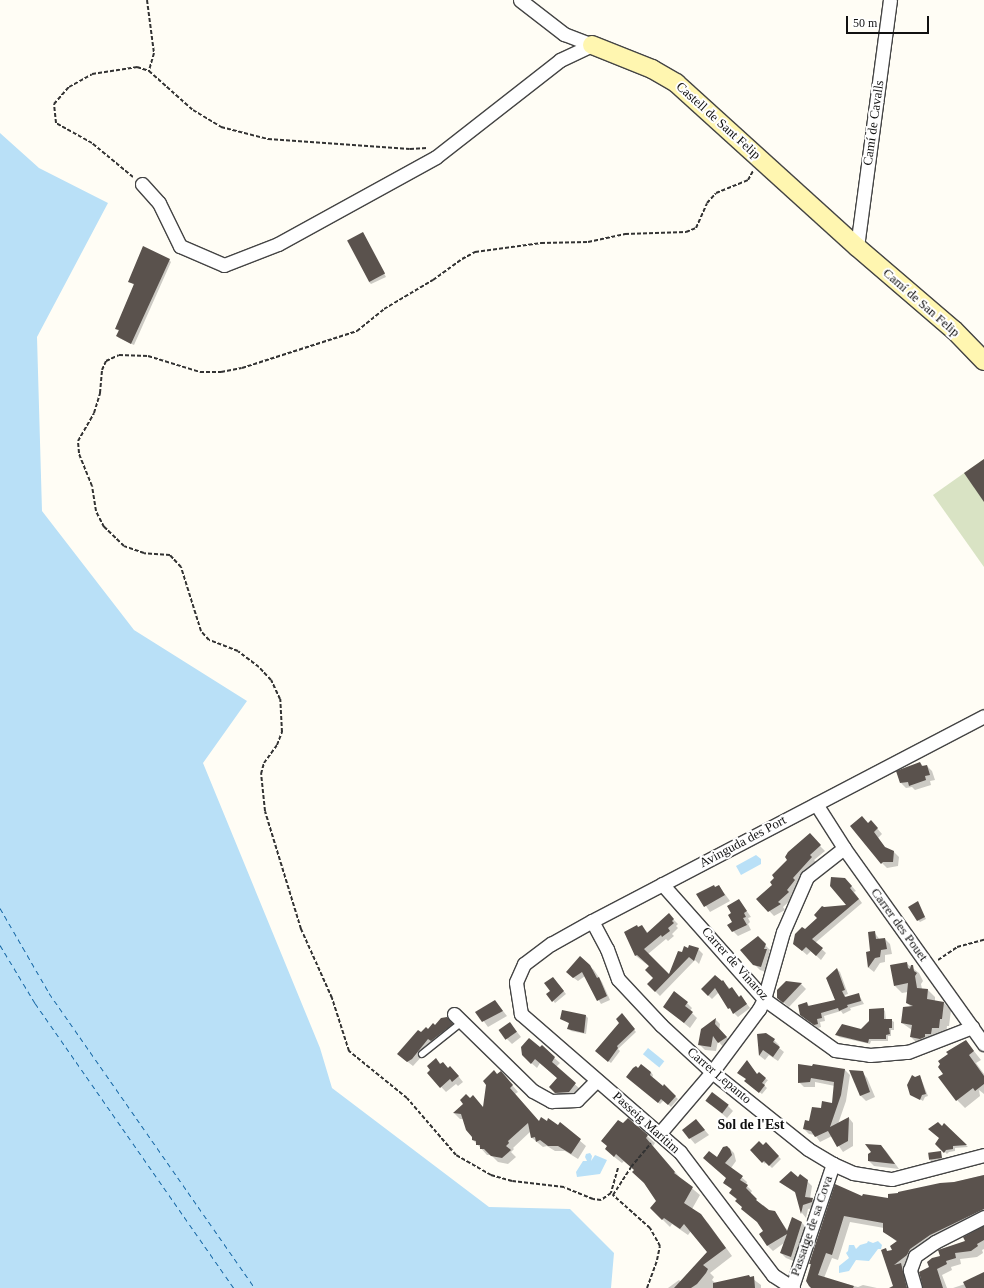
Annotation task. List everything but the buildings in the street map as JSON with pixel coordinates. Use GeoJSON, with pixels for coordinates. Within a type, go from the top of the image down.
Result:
{"type":"FeatureCollection","features":[{"type":"Feature","properties":{"kind":"street","name":"Castell de Sant Felip"},"geometry":{"type":"LineString","coordinates":[[520,0],[564,34],[652,70],[676,83],[857,247]]}},
{"type":"Feature","properties":{"kind":"street","name":"Camí de Cavalls"},"geometry":{"type":"LineString","coordinates":[[857,247],[890,0]]}},
{"type":"Feature","properties":{"kind":"street"},"geometry":{"type":"LineString","coordinates":[[142,184],[159,203],[180,246],[224,265],[278,244],[436,157],[560,60],[592,45]]}},
{"type":"Feature","properties":{"kind":"street","name":"Camí de San Felip"},"geometry":{"type":"LineString","coordinates":[[857,247],[954,330],[984,362]]}},
{"type":"Feature","properties":{"kind":"street","name":"Avinguda des Port"},"geometry":{"type":"LineString","coordinates":[[516,982],[524,964],[551,944],[662,884],[984,716]]}},
{"type":"Feature","properties":{"kind":"street","name":"Carrer des Pouet"},"geometry":{"type":"LineString","coordinates":[[816,804],[844,848],[984,1044]]}},
{"type":"Feature","properties":{"kind":"street"},"geometry":{"type":"LineString","coordinates":[[659,1134],[712,1072],[759,1009],[764,999],[783,932],[807,877],[844,848]]}},
{"type":"Feature","properties":{"kind":"street","name":"Carrer de Vinaroz"},"geometry":{"type":"LineString","coordinates":[[662,884],[764,999],[835,1050],[870,1055],[908,1052],[972,1026]]}},
{"type":"Feature","properties":{"kind":"street","name":"Carrer Lepanto"},"geometry":{"type":"LineString","coordinates":[[592,921],[607,949],[618,978],[662,1025],[712,1072],[808,1149],[833,1164],[853,1173],[892,1179],[984,1155]]}},
{"type":"Feature","properties":{"kind":"street","name":"Passeig Marítim"},"geometry":{"type":"LineString","coordinates":[[516,982],[521,1014],[680,1152],[773,1275],[792,1287]]}},
{"type":"Feature","properties":{"kind":"street"},"geometry":{"type":"LineString","coordinates":[[458,1018],[533,1091],[551,1101],[577,1100],[597,1080]]}},
{"type":"Feature","properties":{"kind":"street","name":"Passatge de sa Cova"},"geometry":{"type":"LineString","coordinates":[[792,1287],[833,1164]]}},
{"type":"Feature","properties":{"kind":"street"},"geometry":{"type":"LineString","coordinates":[[915,1288],[910,1270],[915,1256],[935,1242],[984,1217]]}},
{"type":"Feature","properties":{"kind":"lane"},"geometry":{"type":"LineString","coordinates":[[422,1054],[458,1018]]}},
{"type":"Feature","properties":{"kind":"path"},"geometry":{"type":"LineString","coordinates":[[147,0],[154,53],[149,71]]}},
{"type":"Feature","properties":{"kind":"path"},"geometry":{"type":"LineString","coordinates":[[142,184],[92,143],[56,123],[54,104],[69,87],[92,74],[137,67],[149,71],[193,110],[221,127],[261,137],[410,149],[449,147]]}},
{"type":"Feature","properties":{"kind":"path"},"geometry":{"type":"LineString","coordinates":[[618,1168],[611,1193],[601,1200],[593,1199],[564,1187],[512,1181],[491,1175],[456,1155],[407,1098],[349,1051],[332,998],[301,929],[265,811],[261,774],[264,763],[277,745],[282,732],[280,698],[271,680],[259,667],[238,651],[210,640],[201,631],[181,566],[170,555],[144,553],[124,546],[104,527],[96,510],[92,486],[79,453],[78,441],[94,413],[100,393],[102,370],[106,361],[119,355],[148,356],[200,372],[221,372],[242,368],[356,331],[384,309],[433,280],[462,259],[475,252],[541,243],[588,242],[625,234],[686,232],[696,228],[707,203],[716,193],[748,180],[754,169]]}},
{"type":"Feature","properties":{"kind":"path"},"geometry":{"type":"LineString","coordinates":[[929,966],[957,947],[984,940]]}},
{"type":"Feature","properties":{"kind":"path"},"geometry":{"type":"LineString","coordinates":[[647,1288],[658,1260],[660,1246],[650,1228],[613,1195],[632,1167],[659,1134]]}},
{"type":"Feature","properties":{"kind":"green space"},"geometry":{"type":"Polygon","coordinates":[[[984,459],[984,567],[933,495],[984,459]]]}},
{"type":"Feature","properties":{"kind":"water"},"geometry":{"type":"Polygon","coordinates":[[[0,133],[39,168],[108,203],[37,337],[42,511],[134,630],[247,701],[203,763],[320,1048],[332,1088],[489,1207],[570,1209],[614,1253],[611,1288],[0,1288],[0,133]]]}},
{"type":"Feature","properties":{"kind":"water"},"geometry":{"type":"Polygon","coordinates":[[[756,855],[761,859],[761,864],[741,875],[736,866],[756,855]]]}},
{"type":"Feature","properties":{"kind":"water"},"geometry":{"type":"Polygon","coordinates":[[[648,1048],[664,1061],[659,1067],[643,1054],[648,1048]]]}},
{"type":"Feature","properties":{"kind":"water"},"geometry":{"type":"Polygon","coordinates":[[[590,1153],[592,1156],[591,1161],[595,1155],[607,1160],[600,1174],[577,1177],[576,1172],[583,1161],[587,1161],[585,1157],[586,1154],[590,1153]]]}},
{"type":"Feature","properties":{"kind":"water"},"geometry":{"type":"Polygon","coordinates":[[[868,1241],[873,1243],[878,1241],[882,1245],[881,1249],[878,1249],[869,1261],[856,1260],[849,1271],[839,1273],[839,1266],[849,1258],[846,1253],[849,1245],[854,1245],[856,1249],[868,1241]]]}},
{"type":"Feature","properties":{"kind":"ferry route"},"geometry":{"type":"LineString","coordinates":[[0,908],[49,993],[255,1288]]}},
{"type":"Feature","properties":{"kind":"ferry route"},"geometry":{"type":"LineString","coordinates":[[0,945],[35,1003],[234,1288]]}},
{"type":"Feature","properties":{"kind":"district","name":"Sol de l'Est"},"geometry":{"type":"Point","coordinates":[751,1125]}}]}
